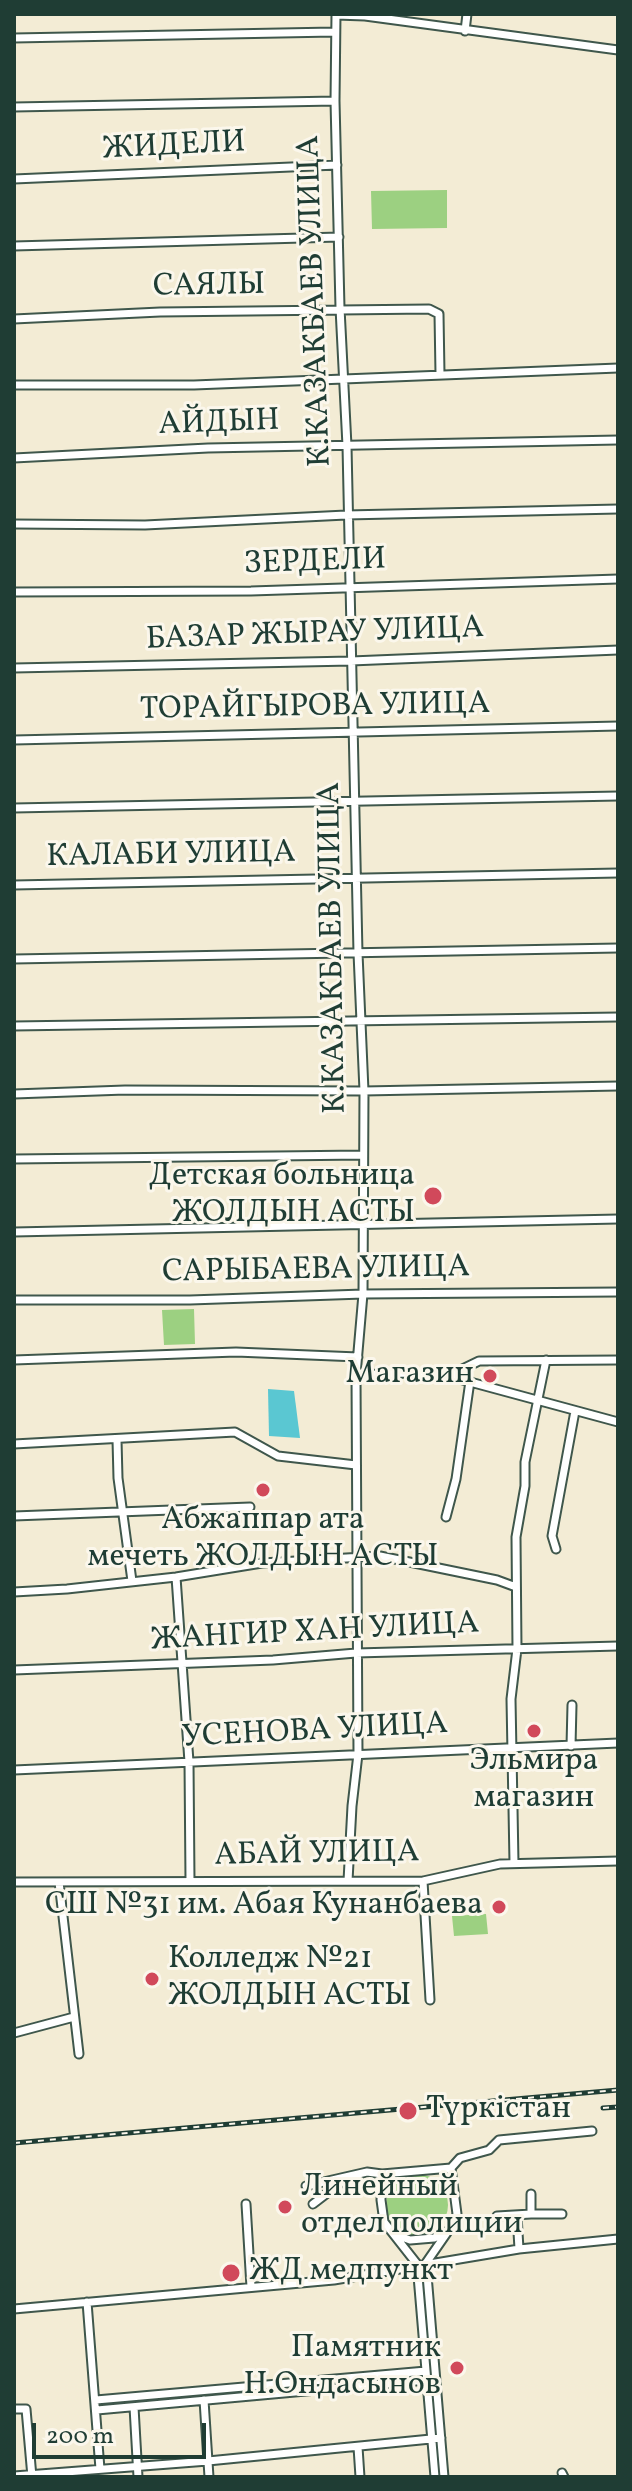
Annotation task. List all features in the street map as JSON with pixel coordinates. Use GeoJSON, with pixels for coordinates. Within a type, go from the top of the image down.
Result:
{"type":"FeatureCollection","features":[{"type":"Feature","properties":{"kind":"street"},"geometry":{"type":"LineString","coordinates":[[465,31],[467,14]]}},
{"type":"Feature","properties":{"kind":"street"},"geometry":{"type":"LineString","coordinates":[[336,15],[365,16],[618,50]]}},
{"type":"Feature","properties":{"kind":"street","name":"К.КАЗАКБАЕВ УЛИЦА"},"geometry":{"type":"LineString","coordinates":[[336,15],[340,308],[347,446],[346,515],[364,1091],[363,1294],[356,1375],[358,1754],[348,1881]]}},
{"type":"Feature","properties":{"kind":"street"},"geometry":{"type":"LineString","coordinates":[[14,38],[334,32]]}},
{"type":"Feature","properties":{"kind":"street"},"geometry":{"type":"LineString","coordinates":[[14,107],[335,101]]}},
{"type":"Feature","properties":{"kind":"street","name":"ЖИДЕЛИ"},"geometry":{"type":"LineString","coordinates":[[14,179],[337,165]]}},
{"type":"Feature","properties":{"kind":"street"},"geometry":{"type":"LineString","coordinates":[[14,246],[339,237]]}},
{"type":"Feature","properties":{"kind":"street","name":"САЯЛЫ"},"geometry":{"type":"LineString","coordinates":[[14,319],[340,308],[436,310],[439,314],[440,374]]}},
{"type":"Feature","properties":{"kind":"street"},"geometry":{"type":"LineString","coordinates":[[14,385],[194,385],[618,368]]}},
{"type":"Feature","properties":{"kind":"street","name":"АЙДЫН"},"geometry":{"type":"LineString","coordinates":[[14,458],[208,448],[618,440]]}},
{"type":"Feature","properties":{"kind":"street"},"geometry":{"type":"LineString","coordinates":[[14,524],[145,525],[346,515],[618,509]]}},
{"type":"Feature","properties":{"kind":"street","name":"ЗЕРДЕЛИ"},"geometry":{"type":"LineString","coordinates":[[14,592],[128,594],[618,579]]}},
{"type":"Feature","properties":{"kind":"street","name":"БАЗАР ЖЫРАУ УЛИЦА"},"geometry":{"type":"LineString","coordinates":[[14,668],[351,661],[618,650]]}},
{"type":"Feature","properties":{"kind":"street","name":"ТОРАЙГЫРОВА УЛИЦА"},"geometry":{"type":"LineString","coordinates":[[14,740],[618,726]]}},
{"type":"Feature","properties":{"kind":"street"},"geometry":{"type":"LineString","coordinates":[[14,808],[618,796]]}},
{"type":"Feature","properties":{"kind":"street","name":"КАЛАБИ УЛИЦА"},"geometry":{"type":"LineString","coordinates":[[14,885],[618,873]]}},
{"type":"Feature","properties":{"kind":"street"},"geometry":{"type":"LineString","coordinates":[[14,959],[618,948]]}},
{"type":"Feature","properties":{"kind":"street"},"geometry":{"type":"LineString","coordinates":[[14,1026],[618,1017]]}},
{"type":"Feature","properties":{"kind":"street"},"geometry":{"type":"LineString","coordinates":[[14,1094],[125,1090],[364,1091],[618,1086]]}},
{"type":"Feature","properties":{"kind":"street"},"geometry":{"type":"LineString","coordinates":[[14,1159],[363,1155]]}},
{"type":"Feature","properties":{"kind":"street"},"geometry":{"type":"LineString","coordinates":[[14,1232],[618,1219]]}},
{"type":"Feature","properties":{"kind":"street","name":"САРЫБАЕВА УЛИЦА"},"geometry":{"type":"LineString","coordinates":[[14,1300],[618,1292]]}},
{"type":"Feature","properties":{"kind":"street"},"geometry":{"type":"LineString","coordinates":[[14,1360],[236,1352],[358,1357]]}},
{"type":"Feature","properties":{"kind":"street"},"geometry":{"type":"LineString","coordinates":[[514,1863],[511,1699],[517,1649],[516,1537],[525,1486],[525,1462],[546,1360]]}},
{"type":"Feature","properties":{"kind":"street"},"geometry":{"type":"LineString","coordinates":[[448,1376],[479,1361],[618,1360]]}},
{"type":"Feature","properties":{"kind":"street"},"geometry":{"type":"LineString","coordinates":[[356,1375],[406,1373],[448,1376],[618,1422]]}},
{"type":"Feature","properties":{"kind":"street"},"geometry":{"type":"LineString","coordinates":[[446,1517],[456,1479],[470,1381]]}},
{"type":"Feature","properties":{"kind":"street"},"geometry":{"type":"LineString","coordinates":[[556,1549],[552,1536],[575,1411]]}},
{"type":"Feature","properties":{"kind":"street"},"geometry":{"type":"LineString","coordinates":[[14,1444],[235,1432],[278,1456],[356,1465]]}},
{"type":"Feature","properties":{"kind":"street"},"geometry":{"type":"LineString","coordinates":[[117,1440],[118,1478],[132,1581]]}},
{"type":"Feature","properties":{"kind":"street"},"geometry":{"type":"LineString","coordinates":[[14,1516],[250,1507]]}},
{"type":"Feature","properties":{"kind":"street"},"geometry":{"type":"LineString","coordinates":[[14,1592],[176,1577],[262,1563],[380,1556],[497,1580],[516,1587]]}},
{"type":"Feature","properties":{"kind":"street"},"geometry":{"type":"LineString","coordinates":[[176,1577],[189,1762],[190,1881]]}},
{"type":"Feature","properties":{"kind":"street","name":"ЖАНГИР ХАН УЛИЦА"},"geometry":{"type":"LineString","coordinates":[[14,1670],[182,1665],[356,1653],[618,1646]]}},
{"type":"Feature","properties":{"kind":"street"},"geometry":{"type":"LineString","coordinates":[[571,1746],[572,1705]]}},
{"type":"Feature","properties":{"kind":"street","name":"УСЕНОВА УЛИЦА"},"geometry":{"type":"LineString","coordinates":[[14,1770],[618,1743]]}},
{"type":"Feature","properties":{"kind":"street","name":"АБАЙ УЛИЦА"},"geometry":{"type":"LineString","coordinates":[[14,1882],[423,1881],[500,1864],[618,1861]]}},
{"type":"Feature","properties":{"kind":"street"},"geometry":{"type":"LineString","coordinates":[[423,1881],[430,2000]]}},
{"type":"Feature","properties":{"kind":"street"},"geometry":{"type":"LineString","coordinates":[[59,1882],[79,2054]]}},
{"type":"Feature","properties":{"kind":"street"},"geometry":{"type":"LineString","coordinates":[[14,2033],[74,2017]]}},
{"type":"Feature","properties":{"kind":"street"},"geometry":{"type":"LineString","coordinates":[[306,2186],[367,2172],[382,2174],[451,2168],[460,2158],[489,2150],[499,2140],[592,2131]]}},
{"type":"Feature","properties":{"kind":"street"},"geometry":{"type":"LineString","coordinates":[[444,2477],[427,2376],[421,2263],[448,2232],[457,2214],[451,2168]]}},
{"type":"Feature","properties":{"kind":"street"},"geometry":{"type":"LineString","coordinates":[[382,2174],[384,2222],[421,2263],[436,2439],[435,2477]]}},
{"type":"Feature","properties":{"kind":"street"},"geometry":{"type":"LineString","coordinates":[[313,2204],[348,2176]]}},
{"type":"Feature","properties":{"kind":"street"},"geometry":{"type":"LineString","coordinates":[[531,2194],[531,2214]]}},
{"type":"Feature","properties":{"kind":"street"},"geometry":{"type":"LineString","coordinates":[[246,2204],[251,2287]]}},
{"type":"Feature","properties":{"kind":"street"},"geometry":{"type":"LineString","coordinates":[[497,2216],[562,2214]]}},
{"type":"Feature","properties":{"kind":"street"},"geometry":{"type":"LineString","coordinates":[[517,2215],[519,2249]]}},
{"type":"Feature","properties":{"kind":"street"},"geometry":{"type":"LineString","coordinates":[[389,2230],[410,2240],[434,2238],[448,2232]]}},
{"type":"Feature","properties":{"kind":"street"},"geometry":{"type":"LineString","coordinates":[[14,2309],[334,2280],[421,2263],[618,2239]]}},
{"type":"Feature","properties":{"kind":"street"},"geometry":{"type":"LineString","coordinates":[[87,2302],[100,2469]]}},
{"type":"Feature","properties":{"kind":"street"},"geometry":{"type":"LineString","coordinates":[[97,2410],[427,2376]]}},
{"type":"Feature","properties":{"kind":"street"},"geometry":{"type":"LineString","coordinates":[[96,2400],[427,2376]]}},
{"type":"Feature","properties":{"kind":"street"},"geometry":{"type":"LineString","coordinates":[[204,2400],[209,2477]]}},
{"type":"Feature","properties":{"kind":"street"},"geometry":{"type":"LineString","coordinates":[[134,2407],[138,2477]]}},
{"type":"Feature","properties":{"kind":"street"},"geometry":{"type":"LineString","coordinates":[[14,2409],[26,2409],[32,2476]]}},
{"type":"Feature","properties":{"kind":"street"},"geometry":{"type":"LineString","coordinates":[[14,2476],[436,2439]]}},
{"type":"Feature","properties":{"kind":"street"},"geometry":{"type":"LineString","coordinates":[[358,2447],[360,2477]]}},
{"type":"Feature","properties":{"kind":"green space"},"geometry":{"type":"Polygon","coordinates":[[[447,190],[447,228],[372,229],[371,191],[447,190]]]}},
{"type":"Feature","properties":{"kind":"green space"},"geometry":{"type":"Polygon","coordinates":[[[194,1309],[195,1344],[164,1345],[162,1310],[194,1309]]]}},
{"type":"Feature","properties":{"kind":"green space"},"geometry":{"type":"Polygon","coordinates":[[[486,1914],[488,1934],[454,1936],[452,1916],[486,1914]]]}},
{"type":"Feature","properties":{"kind":"green space"},"geometry":{"type":"Polygon","coordinates":[[[417,2174],[429,2176],[439,2183],[446,2193],[446,2217],[439,2227],[429,2234],[417,2236],[405,2234],[395,2227],[388,2217],[386,2205],[388,2193],[395,2183],[405,2176],[417,2174]]]}},
{"type":"Feature","properties":{"kind":"water"},"geometry":{"type":"Polygon","coordinates":[[[268,1389],[294,1391],[300,1438],[269,1436],[268,1389]]]}},
{"type":"Feature","properties":{"kind":"railway"},"geometry":{"type":"LineString","coordinates":[[14,2143],[618,2090]]}},
{"type":"Feature","properties":{"kind":"railway"},"geometry":{"type":"LineString","coordinates":[[603,2108],[618,2107]]}},
{"type":"Feature","properties":{"kind":"place","name":"Детская больница ЖОЛДЫН АСТЫ"},"geometry":{"type":"Point","coordinates":[433,1196]}},
{"type":"Feature","properties":{"kind":"place","name":"Магазин"},"geometry":{"type":"Point","coordinates":[490,1376]}},
{"type":"Feature","properties":{"kind":"place","name":"Абжаппар ата мечеть ЖОЛДЫН АСТЫ"},"geometry":{"type":"Point","coordinates":[263,1490]}},
{"type":"Feature","properties":{"kind":"place","name":"Эльмира магазин"},"geometry":{"type":"Point","coordinates":[534,1731]}},
{"type":"Feature","properties":{"kind":"place","name":"СШ №31 им. Абая Кунанбаева"},"geometry":{"type":"Point","coordinates":[499,1907]}},
{"type":"Feature","properties":{"kind":"place","name":"Колледж №21 ЖОЛДЫН АСТЫ"},"geometry":{"type":"Point","coordinates":[152,1979]}},
{"type":"Feature","properties":{"kind":"place","name":"Түркістан"},"geometry":{"type":"Point","coordinates":[408,2111]}},
{"type":"Feature","properties":{"kind":"place","name":"Линейный отдел полиции"},"geometry":{"type":"Point","coordinates":[285,2207]}},
{"type":"Feature","properties":{"kind":"place","name":"ЖД медпункт"},"geometry":{"type":"Point","coordinates":[231,2273]}},
{"type":"Feature","properties":{"kind":"place","name":"Памятник Н.Ондасынов"},"geometry":{"type":"Point","coordinates":[457,2368]}}]}
